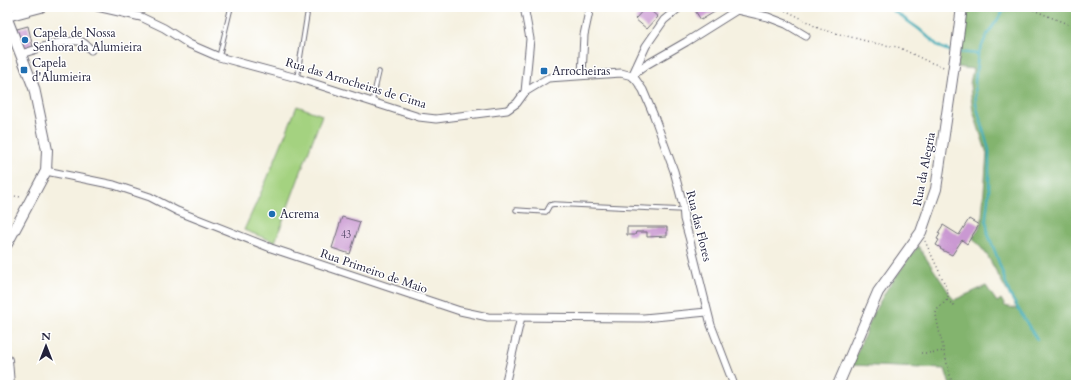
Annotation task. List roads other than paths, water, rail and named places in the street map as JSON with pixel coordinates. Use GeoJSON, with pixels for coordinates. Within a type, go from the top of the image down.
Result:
{"type":"FeatureCollection","features":[{"type":"Feature","properties":{"kind":"street"},"geometry":{"type":"LineString","coordinates":[[7,16],[41,7]]}},
{"type":"Feature","properties":{"kind":"street","name":"Rua das Arrocheiras de Cima"},"geometry":{"type":"LineString","coordinates":[[97,7],[141,17],[164,28],[189,44],[219,57],[297,78],[419,117],[436,119],[507,110],[517,103],[525,92],[548,78],[620,73],[632,76]]}},
{"type":"Feature","properties":{"kind":"street"},"geometry":{"type":"LineString","coordinates":[[525,92],[530,39],[525,12],[526,7]]}},
{"type":"Feature","properties":{"kind":"street"},"geometry":{"type":"LineString","coordinates":[[582,75],[585,22],[590,7]]}},
{"type":"Feature","properties":{"kind":"street"},"geometry":{"type":"LineString","coordinates":[[632,76],[646,46],[664,20],[680,7]]}},
{"type":"Feature","properties":{"kind":"street","name":"Rua da Alegria"},"geometry":{"type":"LineString","coordinates":[[838,385],[878,292],[921,232],[936,190],[962,7]]}},
{"type":"Feature","properties":{"kind":"street"},"geometry":{"type":"LineString","coordinates":[[632,76],[646,65],[737,10],[768,17],[786,24],[806,36]]}},
{"type":"Feature","properties":{"kind":"street"},"geometry":{"type":"LineString","coordinates":[[7,19],[34,88],[48,150],[46,171],[7,244]]}},
{"type":"Feature","properties":{"kind":"street"},"geometry":{"type":"LineString","coordinates":[[21,54],[47,46],[75,40],[83,42],[91,50]]}},
{"type":"Feature","properties":{"kind":"street","name":"Rua das Flores"},"geometry":{"type":"LineString","coordinates":[[632,76],[643,90],[674,171],[683,205],[687,231],[708,312],[719,348],[734,385]]}},
{"type":"Feature","properties":{"kind":"street","name":"Rua Primeiro de Maio"},"geometry":{"type":"LineString","coordinates":[[46,171],[114,185],[150,196],[177,211],[271,248],[460,311],[488,317],[644,318],[708,312]]}},
{"type":"Feature","properties":{"kind":"street"},"geometry":{"type":"LineString","coordinates":[[505,385],[521,317]]}},
{"type":"Feature","properties":{"kind":"street"},"geometry":{"type":"LineString","coordinates":[[7,360],[9,385]]}},
{"type":"Feature","properties":{"kind":"lane"},"geometry":{"type":"LineString","coordinates":[[219,57],[231,7]]}},
{"type":"Feature","properties":{"kind":"lane"},"geometry":{"type":"LineString","coordinates":[[297,78],[307,15]]}},
{"type":"Feature","properties":{"kind":"lane"},"geometry":{"type":"LineString","coordinates":[[372,103],[380,72]]}},
{"type":"Feature","properties":{"kind":"lane"},"geometry":{"type":"LineString","coordinates":[[516,210],[546,212],[550,205],[554,204],[683,210]]}},
{"type":"Feature","properties":{"kind":"waterway"},"geometry":{"type":"LineString","coordinates":[[888,7],[919,29],[937,45],[954,52]]}},
{"type":"Feature","properties":{"kind":"waterway"},"geometry":{"type":"LineString","coordinates":[[978,54],[987,35],[1006,7]]}},
{"type":"Feature","properties":{"kind":"waterway"},"geometry":{"type":"LineString","coordinates":[[959,52],[978,54],[975,82],[976,104],[989,150],[989,191],[986,217],[988,234],[1010,295],[1037,340]]}},
{"type":"Feature","properties":{"kind":"place","name":"Capela de Nossa Senhora da Alumieira"},"geometry":{"type":"Point","coordinates":[25,40]}},
{"type":"Feature","properties":{"kind":"place","name":"Capela d'Alumieira"},"geometry":{"type":"Point","coordinates":[24,70]}},
{"type":"Feature","properties":{"kind":"place","name":"Arrocheiras"},"geometry":{"type":"Point","coordinates":[544,71]}},
{"type":"Feature","properties":{"kind":"place","name":"Acrema"},"geometry":{"type":"Point","coordinates":[272,214]}}]}
